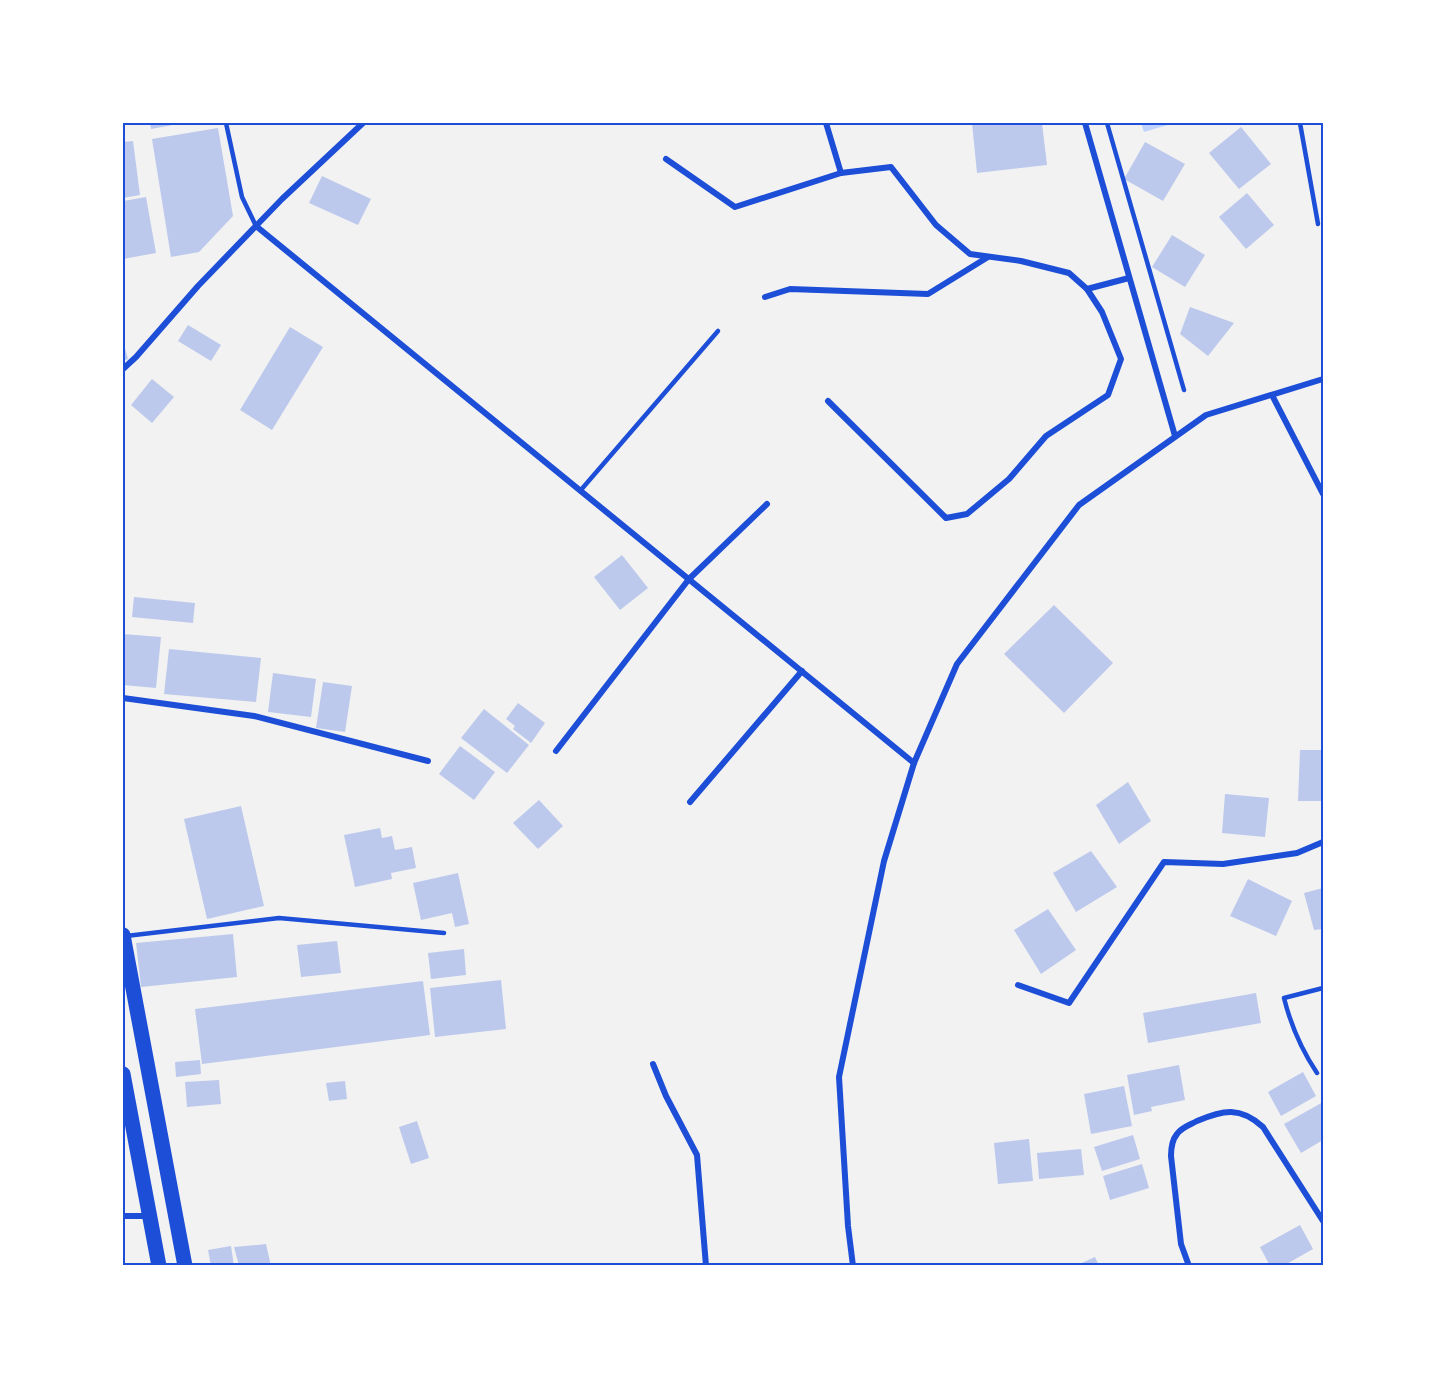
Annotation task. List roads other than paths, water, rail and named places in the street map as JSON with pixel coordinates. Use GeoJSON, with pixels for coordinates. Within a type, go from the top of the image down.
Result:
{"type":"FeatureCollection","features":[{"type":"Feature","properties":{"kind":"main road"},"geometry":{"type":"LineString","coordinates":[[123,936],[185,1266]]}},
{"type":"Feature","properties":{"kind":"main road"},"geometry":{"type":"LineString","coordinates":[[124,1082],[159,1266]]}},
{"type":"Feature","properties":{"kind":"street"},"geometry":{"type":"LineString","coordinates":[[123,369],[198,286],[282,199],[363,123]]}},
{"type":"Feature","properties":{"kind":"street"},"geometry":{"type":"LineString","coordinates":[[826,123],[840,173]]}},
{"type":"Feature","properties":{"kind":"street"},"geometry":{"type":"LineString","coordinates":[[1085,123],[1175,436]]}},
{"type":"Feature","properties":{"kind":"street"},"geometry":{"type":"LineString","coordinates":[[666,159],[735,207],[840,173],[891,167],[936,225],[970,254],[1021,261],[1069,273],[1087,289],[1102,312],[1121,359],[1107,395],[1046,436],[1009,479],[967,514],[946,518],[828,402]]}},
{"type":"Feature","properties":{"kind":"street"},"geometry":{"type":"LineString","coordinates":[[256,226],[914,763]]}},
{"type":"Feature","properties":{"kind":"street"},"geometry":{"type":"LineString","coordinates":[[765,297],[790,289],[928,294],[989,257]]}},
{"type":"Feature","properties":{"kind":"street"},"geometry":{"type":"LineString","coordinates":[[1087,289],[1129,278]]}},
{"type":"Feature","properties":{"kind":"street"},"geometry":{"type":"LineString","coordinates":[[853,1266],[848,1226],[839,1077],[884,861],[914,763],[957,664],[1079,505],[1206,415],[1323,379]]}},
{"type":"Feature","properties":{"kind":"street"},"geometry":{"type":"LineString","coordinates":[[1272,395],[1323,494]]}},
{"type":"Feature","properties":{"kind":"street"},"geometry":{"type":"LineString","coordinates":[[556,751],[689,579],[767,504]]}},
{"type":"Feature","properties":{"kind":"street"},"geometry":{"type":"LineString","coordinates":[[690,802],[802,671]]}},
{"type":"Feature","properties":{"kind":"street"},"geometry":{"type":"LineString","coordinates":[[123,698],[254,716],[428,761]]}},
{"type":"Feature","properties":{"kind":"street"},"geometry":{"type":"LineString","coordinates":[[1018,985],[1069,1003],[1164,862],[1223,864],[1297,853],[1323,842]]}},
{"type":"Feature","properties":{"kind":"street"},"geometry":{"type":"LineString","coordinates":[[653,1064],[666,1096],[697,1155],[706,1266]]}},
{"type":"Feature","properties":{"kind":"street"},"geometry":{"type":"LineString","coordinates":[[1190,1266],[1181,1244],[1171,1156],[1172,1144],[1176,1134],[1183,1128],[1215,1114],[1231,1111],[1255,1119],[1263,1127],[1323,1221]]}},
{"type":"Feature","properties":{"kind":"street"},"geometry":{"type":"LineString","coordinates":[[123,1216],[150,1216]]}},
{"type":"Feature","properties":{"kind":"lane"},"geometry":{"type":"LineString","coordinates":[[226,123],[242,197],[256,226]]}},
{"type":"Feature","properties":{"kind":"lane"},"geometry":{"type":"LineString","coordinates":[[1107,123],[1184,390]]}},
{"type":"Feature","properties":{"kind":"lane"},"geometry":{"type":"LineString","coordinates":[[1300,123],[1318,224]]}},
{"type":"Feature","properties":{"kind":"lane"},"geometry":{"type":"LineString","coordinates":[[580,491],[718,331]]}},
{"type":"Feature","properties":{"kind":"lane"},"geometry":{"type":"LineString","coordinates":[[123,936],[279,918],[444,933]]}},
{"type":"Feature","properties":{"kind":"lane"},"geometry":{"type":"LineString","coordinates":[[1317,1073],[1297,1038],[1284,998],[1323,988]]}},
{"type":"Feature","properties":{"kind":"water"},"geometry":{"type":"Polygon","coordinates":[[[1141,123],[1174,123],[1144,132],[1141,123]]]}}]}
